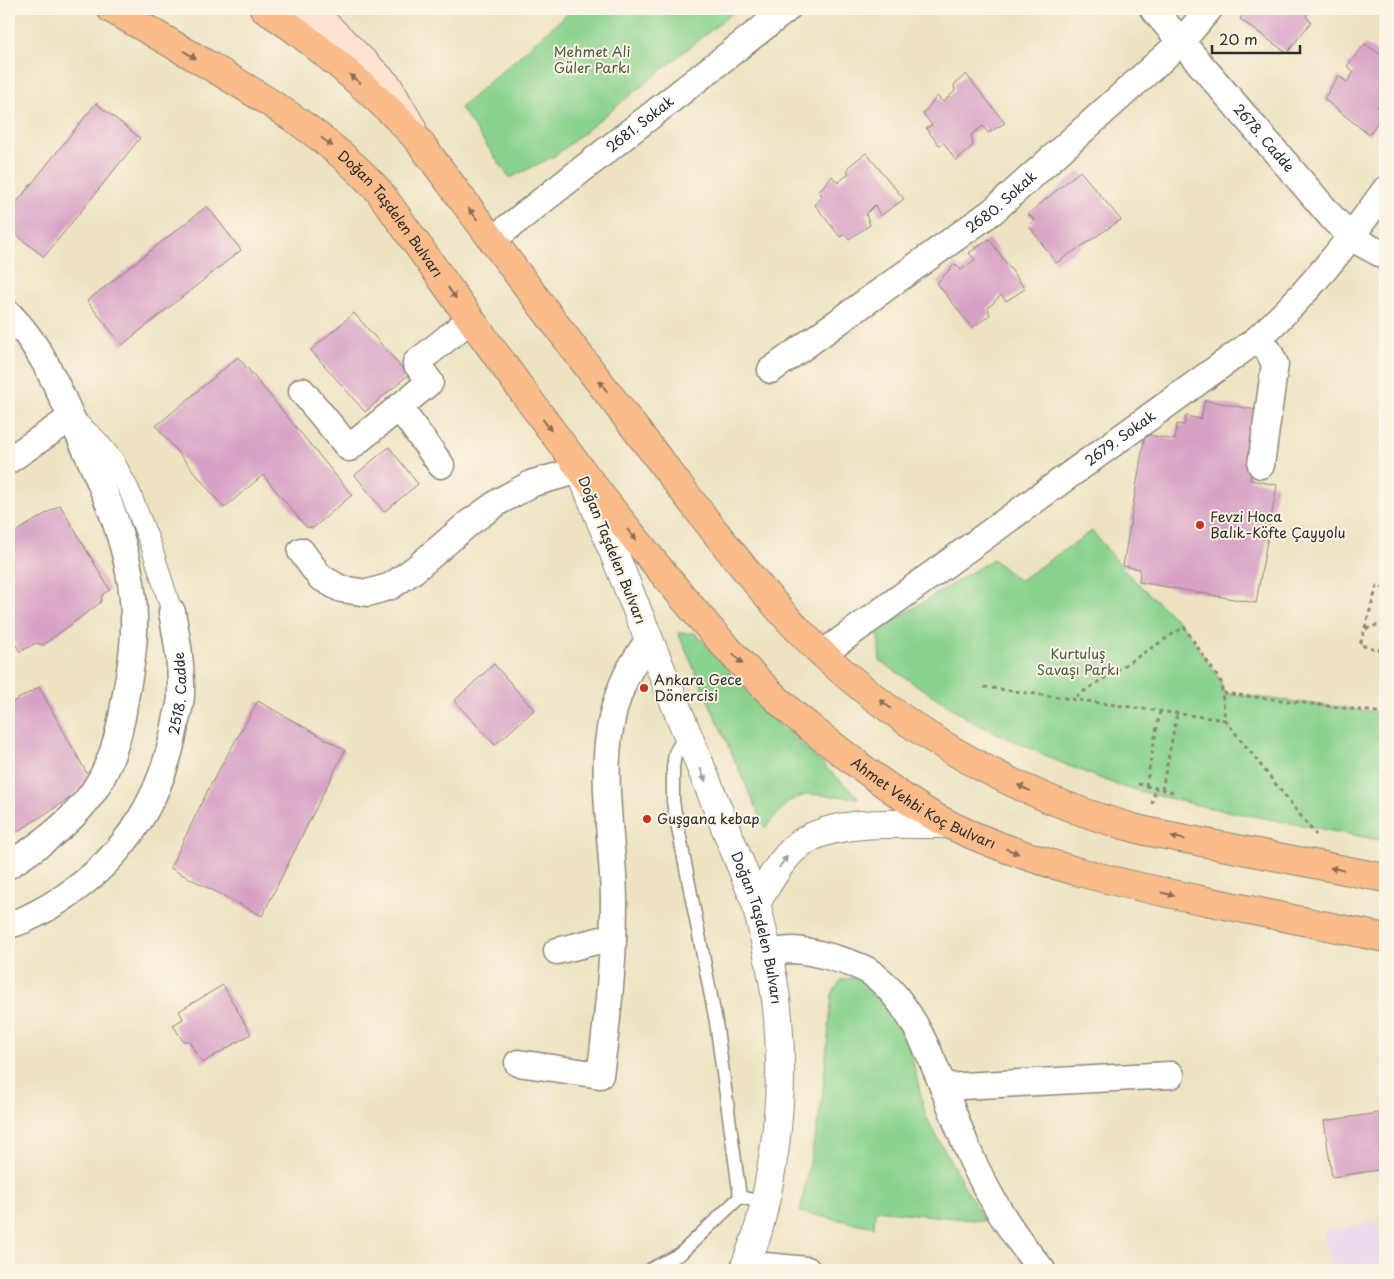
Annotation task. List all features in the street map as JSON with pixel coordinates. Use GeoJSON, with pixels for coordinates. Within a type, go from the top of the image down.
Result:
{"type":"FeatureCollection","features":[{"type":"Feature","properties":{"kind":"main road","name":"Doğan Taşdelen Bulvarı"},"geometry":{"type":"LineString","coordinates":[[111,9],[151,19],[274,104],[336,149],[359,169],[378,190],[580,470]]}},
{"type":"Feature","properties":{"kind":"main road"},"geometry":{"type":"LineString","coordinates":[[264,9],[296,30],[364,86],[418,140],[632,425],[754,582],[822,654],[854,681],[892,710],[982,768],[1061,804],[1117,824],[1145,831],[1385,878]]}},
{"type":"Feature","properties":{"kind":"main road"},"geometry":{"type":"LineString","coordinates":[[310,9],[388,86],[418,140]]}},
{"type":"Feature","properties":{"kind":"main road","name":"Ahmet Vehbi Koç Bulvarı"},"geometry":{"type":"LineString","coordinates":[[580,470],[702,620],[790,711],[879,779],[948,824],[978,838],[1036,860],[1101,879],[1385,938]]}},
{"type":"Feature","properties":{"kind":"street","name":"2681. Sokak"},"geometry":{"type":"LineString","coordinates":[[492,240],[787,9]]}},
{"type":"Feature","properties":{"kind":"street","name":"2678. Cadde"},"geometry":{"type":"LineString","coordinates":[[1153,9],[1335,221],[1352,237],[1385,256]]}},
{"type":"Feature","properties":{"kind":"street","name":"2680. Sokak"},"geometry":{"type":"LineString","coordinates":[[771,370],[993,212],[1181,42],[1208,9]]}},
{"type":"Feature","properties":{"kind":"street","name":"2679. Sokak"},"geometry":{"type":"LineString","coordinates":[[822,654],[1256,340],[1304,294],[1352,237],[1385,190]]}},
{"type":"Feature","properties":{"kind":"street","name":"2518. Cadde"},"geometry":{"type":"LineString","coordinates":[[9,314],[33,344],[52,378],[109,505],[122,544],[130,578],[134,617],[128,683],[117,740],[106,770],[88,800],[67,822],[9,865]]}},
{"type":"Feature","properties":{"kind":"street"},"geometry":{"type":"LineString","coordinates":[[302,391],[348,448],[430,382],[416,363],[471,319]]}},
{"type":"Feature","properties":{"kind":"street"},"geometry":{"type":"LineString","coordinates":[[1256,340],[1268,350],[1275,364],[1261,465]]}},
{"type":"Feature","properties":{"kind":"street"},"geometry":{"type":"LineString","coordinates":[[399,407],[441,465]]}},
{"type":"Feature","properties":{"kind":"street"},"geometry":{"type":"LineString","coordinates":[[9,460],[71,418]]}},
{"type":"Feature","properties":{"kind":"street","name":"2518. Cadde"},"geometry":{"type":"LineString","coordinates":[[9,925],[49,908],[83,885],[114,856],[143,817],[162,778],[174,736],[181,696],[179,652],[172,612],[142,521],[114,461],[94,437],[71,418]]}},
{"type":"Feature","properties":{"kind":"street"},"geometry":{"type":"LineString","coordinates":[[301,551],[320,577],[341,589],[368,594],[391,586],[399,581],[442,548],[469,523],[500,501],[533,483],[580,470]]}},
{"type":"Feature","properties":{"kind":"street","name":"Doğan Taşdelen Bulvarı"},"geometry":{"type":"LineString","coordinates":[[580,470],[756,902],[768,955],[778,1018],[779,1105],[771,1165],[752,1200],[757,1232],[745,1267]]}},
{"type":"Feature","properties":{"kind":"street"},"geometry":{"type":"LineString","coordinates":[[518,1063],[600,1075],[606,1029],[613,937],[612,857],[605,762],[611,719],[625,678],[648,640]]}},
{"type":"Feature","properties":{"kind":"street"},"geometry":{"type":"LineString","coordinates":[[756,902],[785,859],[797,846],[813,835],[830,830],[866,825],[948,824]]}},
{"type":"Feature","properties":{"kind":"street"},"geometry":{"type":"LineString","coordinates":[[557,951],[613,937]]}},
{"type":"Feature","properties":{"kind":"street"},"geometry":{"type":"LineString","coordinates":[[768,955],[777,951],[805,951],[848,963],[869,971],[892,992],[910,1018],[928,1051],[973,1163],[988,1194],[1008,1227],[1042,1270]]}},
{"type":"Feature","properties":{"kind":"street"},"geometry":{"type":"LineString","coordinates":[[943,1086],[1171,1075]]}},
{"type":"Feature","properties":{"kind":"street"},"geometry":{"type":"LineString","coordinates":[[745,1267],[807,1270]]}},
{"type":"Feature","properties":{"kind":"lane"},"geometry":{"type":"LineString","coordinates":[[649,1270],[680,1254],[752,1200],[673,802],[675,753],[686,732]]}},
{"type":"Feature","properties":{"kind":"path"},"geometry":{"type":"LineString","coordinates":[[1385,588],[1377,586],[1360,645],[1385,651]]}},
{"type":"Feature","properties":{"kind":"path"},"geometry":{"type":"LineString","coordinates":[[1365,629],[1385,622]]}},
{"type":"Feature","properties":{"kind":"path"},"geometry":{"type":"LineString","coordinates":[[1072,699],[1184,626],[1221,682],[1225,720],[1344,871]]}},
{"type":"Feature","properties":{"kind":"path"},"geometry":{"type":"LineString","coordinates":[[984,687],[1225,720]]}},
{"type":"Feature","properties":{"kind":"path"},"geometry":{"type":"LineString","coordinates":[[1223,693],[1385,713]]}},
{"type":"Feature","properties":{"kind":"path"},"geometry":{"type":"LineString","coordinates":[[1146,786],[1160,711]]}},
{"type":"Feature","properties":{"kind":"path"},"geometry":{"type":"LineString","coordinates":[[1162,790],[1177,714]]}},
{"type":"Feature","properties":{"kind":"path"},"geometry":{"type":"LineString","coordinates":[[1138,784],[1173,792]]}},
{"type":"Feature","properties":{"kind":"shaded area"},"geometry":{"type":"Polygon","coordinates":[[[1378,1222],[1384,1259],[1377,1267],[1377,1270],[1330,1270],[1324,1231],[1378,1222]]]}},
{"type":"Feature","properties":{"kind":"green space","name":"Mehmet Ali Güler Parkı"},"geometry":{"type":"Polygon","coordinates":[[[573,9],[737,9],[556,155],[510,178],[460,108],[573,9]]]}},
{"type":"Feature","properties":{"kind":"green space","name":"Kurtuluş Savaşı Parkı"},"geometry":{"type":"Polygon","coordinates":[[[1092,531],[1128,574],[1184,627],[1221,682],[1223,693],[1385,713],[1385,841],[1206,807],[1122,787],[1064,764],[971,721],[880,661],[878,630],[993,559],[1019,581],[1092,531]]]}},
{"type":"Feature","properties":{"kind":"green space"},"geometry":{"type":"Polygon","coordinates":[[[678,633],[695,633],[763,709],[859,798],[808,794],[789,801],[765,828],[678,633]]]}},
{"type":"Feature","properties":{"kind":"green space"},"geometry":{"type":"Polygon","coordinates":[[[857,977],[871,985],[889,1011],[910,1050],[926,1117],[984,1221],[875,1210],[874,1227],[800,1212],[822,1101],[832,994],[841,980],[857,977]]]}},
{"type":"Feature","properties":{"kind":"building"},"geometry":{"type":"Polygon","coordinates":[[[1247,9],[1311,9],[1306,16],[1311,22],[1287,53],[1240,19],[1247,9]]]}},
{"type":"Feature","properties":{"kind":"building"},"geometry":{"type":"Polygon","coordinates":[[[1365,44],[1385,57],[1385,96],[1377,107],[1384,112],[1369,135],[1324,99],[1338,76],[1347,82],[1354,72],[1347,66],[1365,44]]]}},
{"type":"Feature","properties":{"kind":"building"},"geometry":{"type":"Polygon","coordinates":[[[966,74],[1005,123],[988,133],[983,126],[971,135],[973,145],[956,161],[944,143],[939,145],[926,128],[932,125],[923,114],[937,96],[943,102],[955,91],[954,85],[966,74]]]}},
{"type":"Feature","properties":{"kind":"building"},"geometry":{"type":"Polygon","coordinates":[[[96,103],[140,138],[44,257],[9,229],[9,212],[96,103]]]}},
{"type":"Feature","properties":{"kind":"building"},"geometry":{"type":"Polygon","coordinates":[[[866,153],[904,199],[880,216],[875,205],[866,214],[870,225],[849,239],[845,234],[840,237],[815,205],[822,196],[819,191],[832,176],[838,183],[848,174],[848,167],[866,153]]]}},
{"type":"Feature","properties":{"kind":"building"},"geometry":{"type":"Polygon","coordinates":[[[1080,171],[1121,220],[1056,263],[1029,226],[1035,220],[1028,214],[1080,171]]]}},
{"type":"Feature","properties":{"kind":"building"},"geometry":{"type":"Polygon","coordinates":[[[207,206],[241,250],[122,345],[87,301],[207,206]]]}},
{"type":"Feature","properties":{"kind":"building"},"geometry":{"type":"Polygon","coordinates":[[[989,239],[1025,289],[1006,301],[1001,295],[988,308],[990,315],[972,328],[937,283],[955,264],[961,270],[975,260],[969,253],[989,239]]]}},
{"type":"Feature","properties":{"kind":"building"},"geometry":{"type":"Polygon","coordinates":[[[354,313],[408,375],[365,412],[311,350],[354,313]]]}},
{"type":"Feature","properties":{"kind":"building"},"geometry":{"type":"Polygon","coordinates":[[[238,357],[352,495],[313,528],[306,527],[263,475],[224,508],[156,426],[238,357]]]}},
{"type":"Feature","properties":{"kind":"building","name":"Fevzi Hoca Balık-Köfte Çayyolu"},"geometry":{"type":"Polygon","coordinates":[[[1205,400],[1261,411],[1250,480],[1277,485],[1256,603],[1139,582],[1140,569],[1123,566],[1145,434],[1175,440],[1177,424],[1184,425],[1186,416],[1201,419],[1205,400]]]}},
{"type":"Feature","properties":{"kind":"building"},"geometry":{"type":"Polygon","coordinates":[[[389,447],[418,484],[384,512],[355,475],[389,447]]]}},
{"type":"Feature","properties":{"kind":"building"},"geometry":{"type":"Polygon","coordinates":[[[60,505],[110,590],[103,594],[100,603],[43,645],[36,643],[20,652],[9,633],[9,536],[60,505]]]}},
{"type":"Feature","properties":{"kind":"building"},"geometry":{"type":"Polygon","coordinates":[[[494,664],[534,710],[495,745],[454,701],[494,664]]]}},
{"type":"Feature","properties":{"kind":"building"},"geometry":{"type":"Polygon","coordinates":[[[39,687],[89,777],[73,796],[17,832],[9,833],[9,704],[39,687]]]}},
{"type":"Feature","properties":{"kind":"building"},"geometry":{"type":"Polygon","coordinates":[[[258,701],[345,750],[262,916],[170,868],[211,784],[258,701]]]}},
{"type":"Feature","properties":{"kind":"building"},"geometry":{"type":"Polygon","coordinates":[[[223,985],[251,1034],[202,1063],[189,1041],[183,1041],[173,1025],[183,1019],[179,1011],[223,985]]]}},
{"type":"Feature","properties":{"kind":"building"},"geometry":{"type":"Polygon","coordinates":[[[1385,1112],[1385,1169],[1332,1177],[1324,1121],[1385,1112]]]}},
{"type":"Feature","properties":{"kind":"place","name":"Fevzi Hoca Balık-Köfte Çayyolu"},"geometry":{"type":"Point","coordinates":[1200,525]}},
{"type":"Feature","properties":{"kind":"place","name":"Ankara Gece Dönercisi"},"geometry":{"type":"Point","coordinates":[644,688]}},
{"type":"Feature","properties":{"kind":"place","name":"Guşgana kebap"},"geometry":{"type":"Point","coordinates":[647,819]}}]}
